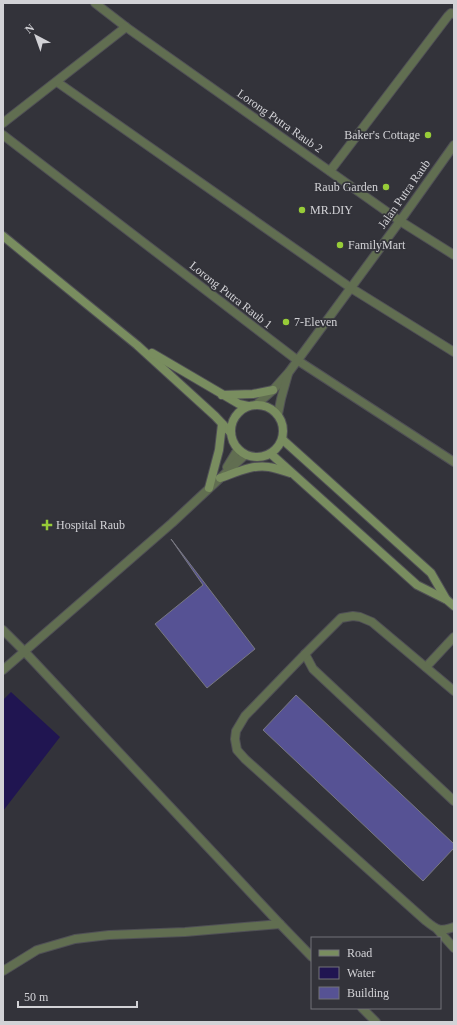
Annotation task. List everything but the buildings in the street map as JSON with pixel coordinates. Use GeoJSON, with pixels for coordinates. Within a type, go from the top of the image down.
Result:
{"type":"FeatureCollection","features":[{"type":"Feature","properties":{"kind":"street","name":"Lorong Putra Raub 2"},"geometry":{"type":"LineString","coordinates":[[95,3],[126,27],[400,221],[454,255]]}},
{"type":"Feature","properties":{"kind":"street"},"geometry":{"type":"LineString","coordinates":[[330,171],[448,16],[451,13],[454,14]]}},
{"type":"Feature","properties":{"kind":"street"},"geometry":{"type":"LineString","coordinates":[[3,123],[126,27]]}},
{"type":"Feature","properties":{"kind":"street"},"geometry":{"type":"LineString","coordinates":[[57,82],[351,288],[454,352]]}},
{"type":"Feature","properties":{"kind":"street","name":"Lorong Putra Raub 1"},"geometry":{"type":"LineString","coordinates":[[3,135],[297,360],[454,462]]}},
{"type":"Feature","properties":{"kind":"street","name":"Jalan Putra Raub"},"geometry":{"type":"LineString","coordinates":[[289,372],[400,221],[451,156],[454,145]]}},
{"type":"Feature","properties":{"kind":"street"},"geometry":{"type":"LineString","coordinates":[[3,236],[137,345],[210,411],[231,434]]}},
{"type":"Feature","properties":{"kind":"street"},"geometry":{"type":"LineString","coordinates":[[137,345],[239,404],[252,405],[264,406],[272,409],[278,414],[284,431],[278,448],[271,454],[263,457],[254,457],[245,455],[233,442],[231,434],[235,417],[240,411],[252,405],[273,390],[289,372]]}},
{"type":"Feature","properties":{"kind":"street"},"geometry":{"type":"LineString","coordinates":[[278,414],[289,372]]}},
{"type":"Feature","properties":{"kind":"street"},"geometry":{"type":"LineString","coordinates":[[222,394],[253,394],[273,390]]}},
{"type":"Feature","properties":{"kind":"street"},"geometry":{"type":"LineString","coordinates":[[215,483],[222,424]]}},
{"type":"Feature","properties":{"kind":"street"},"geometry":{"type":"LineString","coordinates":[[282,440],[431,573],[447,600]]}},
{"type":"Feature","properties":{"kind":"street"},"geometry":{"type":"LineString","coordinates":[[215,483],[238,449]]}},
{"type":"Feature","properties":{"kind":"street"},"geometry":{"type":"LineString","coordinates":[[271,454],[417,585],[447,600],[454,606]]}},
{"type":"Feature","properties":{"kind":"street"},"geometry":{"type":"LineString","coordinates":[[3,670],[172,524],[245,455]]}},
{"type":"Feature","properties":{"kind":"street"},"geometry":{"type":"LineString","coordinates":[[215,483],[243,470],[259,466],[268,466],[293,474]]}},
{"type":"Feature","properties":{"kind":"street"},"geometry":{"type":"LineString","coordinates":[[453,688],[372,622],[353,616],[342,618],[245,716],[236,731],[235,739],[237,750],[245,759],[426,921],[437,929],[454,948]]}},
{"type":"Feature","properties":{"kind":"street"},"geometry":{"type":"LineString","coordinates":[[3,630],[311,956]]}},
{"type":"Feature","properties":{"kind":"street"},"geometry":{"type":"LineString","coordinates":[[426,667],[454,637]]}},
{"type":"Feature","properties":{"kind":"street"},"geometry":{"type":"LineString","coordinates":[[305,654],[313,669],[454,801]]}},
{"type":"Feature","properties":{"kind":"street"},"geometry":{"type":"LineString","coordinates":[[3,971],[37,950],[75,939],[109,935],[185,932],[280,924]]}},
{"type":"Feature","properties":{"kind":"street"},"geometry":{"type":"LineString","coordinates":[[437,929],[454,927]]}},
{"type":"Feature","properties":{"kind":"street"},"geometry":{"type":"LineString","coordinates":[[363,1009],[376,1022]]}},
{"type":"Feature","properties":{"kind":"water"},"geometry":{"type":"Polygon","coordinates":[[[11,692],[60,737],[3,811],[3,700],[11,692]]]}},
{"type":"Feature","properties":{"kind":"place","name":"Baker's Cottage"},"geometry":{"type":"Point","coordinates":[428,135]}},
{"type":"Feature","properties":{"kind":"place","name":"Raub Garden"},"geometry":{"type":"Point","coordinates":[386,187]}},
{"type":"Feature","properties":{"kind":"place","name":"MR.DIY"},"geometry":{"type":"Point","coordinates":[302,210]}},
{"type":"Feature","properties":{"kind":"place","name":"FamilyMart"},"geometry":{"type":"Point","coordinates":[340,245]}},
{"type":"Feature","properties":{"kind":"place","name":"7-Eleven"},"geometry":{"type":"Point","coordinates":[286,322]}},
{"type":"Feature","properties":{"kind":"place","name":"Hospital Raub"},"geometry":{"type":"Point","coordinates":[47,525]}}]}
